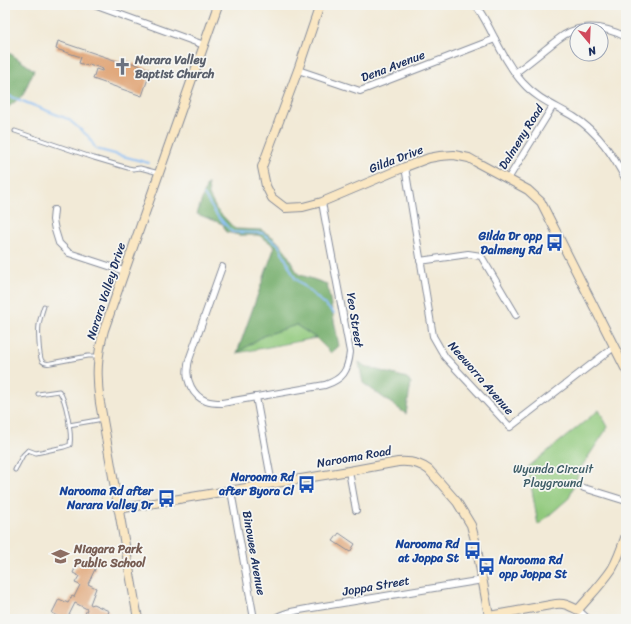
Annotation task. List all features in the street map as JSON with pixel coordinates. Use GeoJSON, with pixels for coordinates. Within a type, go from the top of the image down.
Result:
{"type":"FeatureCollection","features":[{"type":"Feature","properties":{"kind":"street"},"geometry":{"type":"LineString","coordinates":[[94,5],[204,45]]}},
{"type":"Feature","properties":{"kind":"street","name":"Narara Valley Drive"},"geometry":{"type":"LineString","coordinates":[[138,619],[98,387],[98,356],[104,330],[124,271],[218,5]]}},
{"type":"Feature","properties":{"kind":"street","name":"Gilda Drive"},"geometry":{"type":"LineString","coordinates":[[320,5],[262,167],[266,186],[272,198],[285,208],[303,207],[322,202],[429,158],[454,155],[469,158],[528,190],[541,202],[626,370]]}},
{"type":"Feature","properties":{"kind":"street"},"geometry":{"type":"LineString","coordinates":[[475,5],[508,62],[523,83],[543,101],[582,123],[599,138],[612,156],[626,180]]}},
{"type":"Feature","properties":{"kind":"street"},"geometry":{"type":"LineString","coordinates":[[515,73],[564,35],[574,30],[594,27],[606,29],[626,36]]}},
{"type":"Feature","properties":{"kind":"street","name":"Dena Avenue"},"geometry":{"type":"LineString","coordinates":[[298,70],[360,91],[495,39]]}},
{"type":"Feature","properties":{"kind":"street","name":"Dalmeny Road"},"geometry":{"type":"LineString","coordinates":[[508,179],[553,106]]}},
{"type":"Feature","properties":{"kind":"street","name":"Neeworra Avenue"},"geometry":{"type":"LineString","coordinates":[[405,167],[433,336],[445,357],[510,427],[614,347]]}},
{"type":"Feature","properties":{"kind":"street","name":"Yeo Street"},"geometry":{"type":"LineString","coordinates":[[222,267],[187,367],[188,379],[195,393],[206,401],[222,403],[320,386],[338,379],[342,376],[347,366],[350,352],[322,202]]}},
{"type":"Feature","properties":{"kind":"street"},"geometry":{"type":"LineString","coordinates":[[54,210],[53,220],[59,243],[69,253],[124,271]]}},
{"type":"Feature","properties":{"kind":"street"},"geometry":{"type":"LineString","coordinates":[[420,261],[468,254],[481,256],[516,315]]}},
{"type":"Feature","properties":{"kind":"street"},"geometry":{"type":"LineString","coordinates":[[256,397],[272,484]]}},
{"type":"Feature","properties":{"kind":"street","name":"Narooma Road"},"geometry":{"type":"LineString","coordinates":[[118,509],[405,461],[418,464],[429,470],[458,502],[471,525],[476,544],[489,617]]}},
{"type":"Feature","properties":{"kind":"street"},"geometry":{"type":"LineString","coordinates":[[349,471],[356,510]]}},
{"type":"Feature","properties":{"kind":"street"},"geometry":{"type":"LineString","coordinates":[[584,488],[626,501]]}},
{"type":"Feature","properties":{"kind":"street","name":"Binowee Avenue"},"geometry":{"type":"LineString","coordinates":[[231,491],[254,619]]}},
{"type":"Feature","properties":{"kind":"street"},"geometry":{"type":"LineString","coordinates":[[578,610],[609,574],[623,552],[626,535]]}},
{"type":"Feature","properties":{"kind":"street","name":"Joppa Street"},"geometry":{"type":"LineString","coordinates":[[274,619],[277,616],[288,613],[350,601],[483,580]]}},
{"type":"Feature","properties":{"kind":"street"},"geometry":{"type":"LineString","coordinates":[[489,617],[556,604],[568,605],[578,610],[588,619]]}},
{"type":"Feature","properties":{"kind":"street"},"geometry":{"type":"LineString","coordinates":[[288,613],[294,619]]}},
{"type":"Feature","properties":{"kind":"lane"},"geometry":{"type":"LineString","coordinates":[[15,131],[128,168],[140,168],[159,173]]}},
{"type":"Feature","properties":{"kind":"lane"},"geometry":{"type":"LineString","coordinates":[[44,306],[39,326],[40,352],[44,362],[47,364],[88,356],[98,356]]}},
{"type":"Feature","properties":{"kind":"lane"},"geometry":{"type":"LineString","coordinates":[[15,470],[23,455],[28,450],[36,453],[70,445],[69,425],[63,397],[59,391],[38,394]]}},
{"type":"Feature","properties":{"kind":"lane"},"geometry":{"type":"LineString","coordinates":[[69,425],[103,419]]}},
{"type":"Feature","properties":{"kind":"green space"},"geometry":{"type":"Polygon","coordinates":[[[5,50],[34,70],[23,95],[5,110],[5,50]]]}},
{"type":"Feature","properties":{"kind":"green space"},"geometry":{"type":"Polygon","coordinates":[[[207,184],[209,195],[216,209],[235,229],[261,230],[274,238],[285,250],[298,274],[327,284],[339,346],[331,353],[316,338],[296,325],[263,336],[237,353],[275,246],[259,235],[239,235],[226,232],[223,224],[197,214],[207,184]]]}},
{"type":"Feature","properties":{"kind":"green space"},"geometry":{"type":"Polygon","coordinates":[[[296,325],[316,338],[237,353],[263,336],[296,325]]]}},
{"type":"Feature","properties":{"kind":"green space"},"geometry":{"type":"Polygon","coordinates":[[[359,362],[366,367],[407,378],[411,383],[406,414],[363,383],[359,362]]]}},
{"type":"Feature","properties":{"kind":"green space","name":"Wyunda Circuit Playground"},"geometry":{"type":"Polygon","coordinates":[[[599,410],[608,427],[580,469],[569,498],[538,525],[528,467],[599,410]]]}},
{"type":"Feature","properties":{"kind":"building","name":"Narara Valley Baptist Church"},"geometry":{"type":"Polygon","coordinates":[[[58,41],[126,64],[127,61],[151,70],[142,96],[93,79],[96,69],[102,71],[103,69],[89,64],[88,66],[79,63],[81,57],[56,49],[58,41]]]}},
{"type":"Feature","properties":{"kind":"building"},"geometry":{"type":"Polygon","coordinates":[[[339,533],[355,544],[350,552],[333,541],[339,533]]]}},
{"type":"Feature","properties":{"kind":"building"},"geometry":{"type":"Polygon","coordinates":[[[82,560],[96,567],[88,584],[96,588],[90,604],[109,611],[106,619],[83,619],[87,609],[75,603],[67,619],[52,613],[59,599],[68,603],[72,596],[74,597],[80,585],[75,583],[79,576],[73,573],[76,566],[78,567],[82,560]]]}},
{"type":"Feature","properties":{"kind":"waterway"},"geometry":{"type":"LineString","coordinates":[[7,95],[68,119],[88,136],[96,149],[149,163]]}},
{"type":"Feature","properties":{"kind":"waterway"},"geometry":{"type":"LineString","coordinates":[[204,195],[216,214],[232,232],[262,233],[278,244],[295,278],[334,313]]}},
{"type":"Feature","properties":{"kind":"place","name":"Narara Valley Baptist Church"},"geometry":{"type":"Point","coordinates":[122,67]}},
{"type":"Feature","properties":{"kind":"place","name":"Gilda Dr opp Dalmeny Rd"},"geometry":{"type":"Point","coordinates":[555,243]}},
{"type":"Feature","properties":{"kind":"place","name":"Narooma Rd after Byora Cl"},"geometry":{"type":"Point","coordinates":[307,484]}},
{"type":"Feature","properties":{"kind":"place","name":"Narooma Rd after Narara Valley Dr"},"geometry":{"type":"Point","coordinates":[166,498]}},
{"type":"Feature","properties":{"kind":"place","name":"Narooma Rd at Joppa St"},"geometry":{"type":"Point","coordinates":[472,551]}},
{"type":"Feature","properties":{"kind":"place","name":"Niagara Park Public School"},"geometry":{"type":"Point","coordinates":[61,556]}},
{"type":"Feature","properties":{"kind":"place","name":"Narooma Rd opp Joppa St"},"geometry":{"type":"Point","coordinates":[486,567]}}]}
